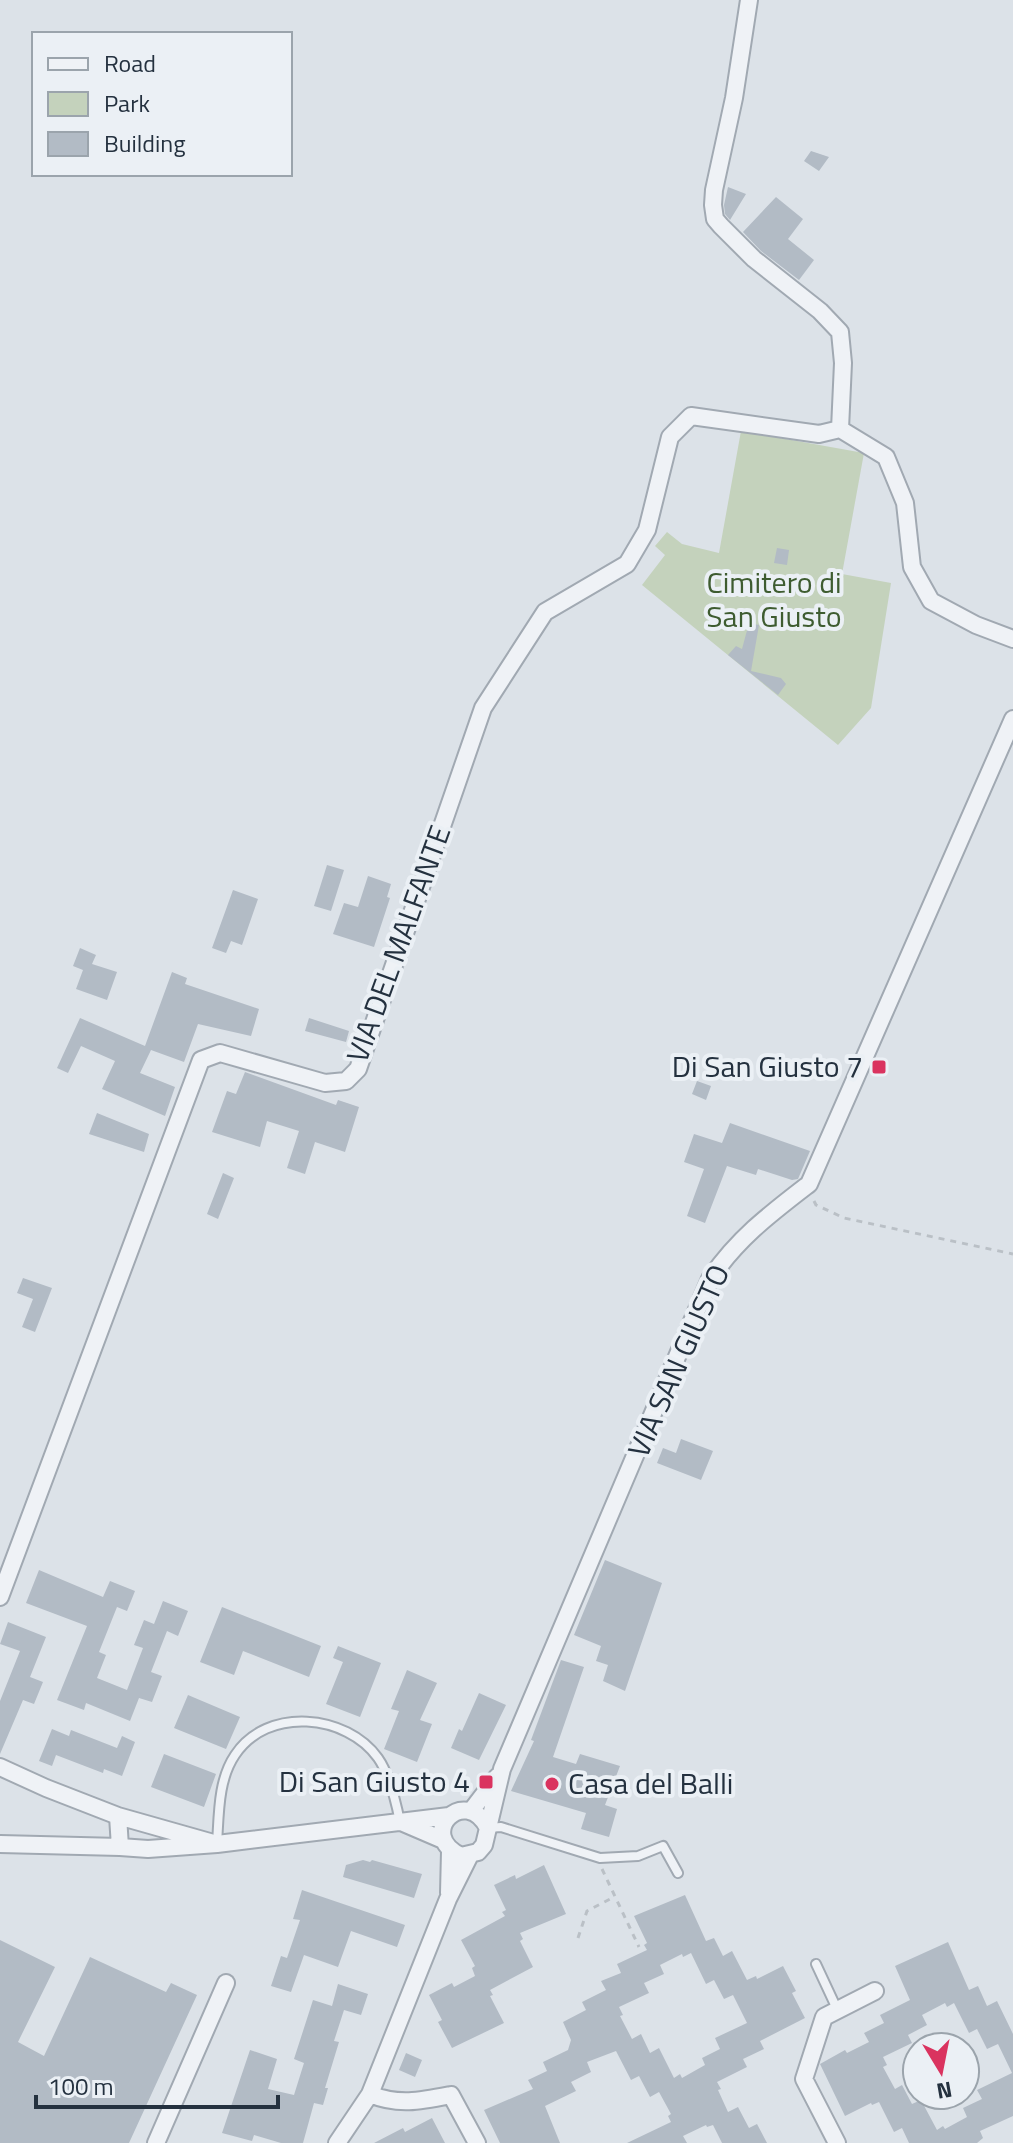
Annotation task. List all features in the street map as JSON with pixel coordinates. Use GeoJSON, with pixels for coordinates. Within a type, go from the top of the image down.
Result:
{"type":"FeatureCollection","features":[{"type":"Feature","properties":{"kind":"street"},"geometry":{"type":"LineString","coordinates":[[749,0],[734,98],[714,190],[715,219],[754,259],[820,311],[840,332],[843,345],[840,429],[886,457],[905,503],[912,567],[931,601],[976,625],[1013,639]]}},
{"type":"Feature","properties":{"kind":"street","name":"VIA DEL MALFANTE"},"geometry":{"type":"LineString","coordinates":[[0,1597],[201,1060],[220,1053],[325,1083],[346,1081],[358,1069],[483,708],[545,612],[627,564],[647,530],[670,437],[691,416],[819,434],[840,429]]}},
{"type":"Feature","properties":{"kind":"street","name":"VIA SAN GIUSTO"},"geometry":{"type":"LineString","coordinates":[[488,1828],[502,1769],[710,1279],[726,1255],[750,1229],[809,1184],[1013,719]]}},
{"type":"Feature","properties":{"kind":"street"},"geometry":{"type":"LineString","coordinates":[[0,1767],[118,1816],[217,1844]]}},
{"type":"Feature","properties":{"kind":"street","name":"VIA SAN GIUSTO"},"geometry":{"type":"LineString","coordinates":[[471,1811],[502,1769]]}},
{"type":"Feature","properties":{"kind":"street"},"geometry":{"type":"LineString","coordinates":[[0,1844],[148,1849],[217,1844],[449,1816],[460,1810],[482,1817],[488,1828],[484,1845],[470,1855],[448,1899],[370,2094],[337,2143]]}},
{"type":"Feature","properties":{"kind":"street"},"geometry":{"type":"LineString","coordinates":[[118,1816],[120,1847]]}},
{"type":"Feature","properties":{"kind":"street"},"geometry":{"type":"LineString","coordinates":[[448,1899],[447,1845],[442,1828],[449,1816]]}},
{"type":"Feature","properties":{"kind":"street"},"geometry":{"type":"LineString","coordinates":[[400,1822],[447,1845],[461,1856],[470,1855]]}},
{"type":"Feature","properties":{"kind":"street"},"geometry":{"type":"LineString","coordinates":[[156,2143],[226,1983]]}},
{"type":"Feature","properties":{"kind":"street"},"geometry":{"type":"LineString","coordinates":[[837,2143],[804,2079],[824,2017],[875,1991]]}},
{"type":"Feature","properties":{"kind":"street"},"geometry":{"type":"LineString","coordinates":[[370,2094],[385,2100],[409,2103],[451,2095],[477,2143]]}},
{"type":"Feature","properties":{"kind":"lane"},"geometry":{"type":"LineString","coordinates":[[217,1844],[223,1779],[236,1753],[259,1733],[294,1720],[322,1722],[359,1738],[379,1759],[400,1822]]}},
{"type":"Feature","properties":{"kind":"lane"},"geometry":{"type":"LineString","coordinates":[[488,1828],[501,1827],[600,1858],[638,1856],[663,1846],[678,1873]]}},
{"type":"Feature","properties":{"kind":"lane"},"geometry":{"type":"LineString","coordinates":[[816,1964],[838,2010]]}},
{"type":"Feature","properties":{"kind":"path"},"geometry":{"type":"LineString","coordinates":[[809,1184],[816,1205],[844,1218],[1013,1254]]}},
{"type":"Feature","properties":{"kind":"path"},"geometry":{"type":"LineString","coordinates":[[600,1858],[603,1874],[639,1947]]}},
{"type":"Feature","properties":{"kind":"path"},"geometry":{"type":"LineString","coordinates":[[578,1938],[587,1911],[614,1897]]}},
{"type":"Feature","properties":{"kind":"green space","name":"Cimitero di San Giusto"},"geometry":{"type":"Polygon","coordinates":[[[741,431],[864,453],[842,574],[891,583],[871,708],[838,745],[642,585],[665,555],[655,546],[667,532],[682,544],[719,553],[741,431]]]}},
{"type":"Feature","properties":{"kind":"building"},"geometry":{"type":"Polygon","coordinates":[[[811,151],[829,157],[819,171],[804,161],[811,151]]]}},
{"type":"Feature","properties":{"kind":"building"},"geometry":{"type":"Polygon","coordinates":[[[728,187],[746,194],[730,220],[725,214],[724,205],[728,187]]]}},
{"type":"Feature","properties":{"kind":"building"},"geometry":{"type":"Polygon","coordinates":[[[776,197],[803,219],[788,239],[814,260],[799,280],[761,251],[743,232],[776,197]]]}},
{"type":"Feature","properties":{"kind":"building"},"geometry":{"type":"Polygon","coordinates":[[[777,548],[789,550],[787,565],[774,563],[777,548]]]}},
{"type":"Feature","properties":{"kind":"building"},"geometry":{"type":"Polygon","coordinates":[[[749,623],[759,625],[751,671],[781,678],[786,684],[778,695],[728,655],[736,646],[742,649],[749,623]]]}},
{"type":"Feature","properties":{"kind":"building"},"geometry":{"type":"Polygon","coordinates":[[[327,865],[344,870],[331,911],[314,906],[327,865]]]}},
{"type":"Feature","properties":{"kind":"building"},"geometry":{"type":"Polygon","coordinates":[[[368,876],[391,884],[387,897],[390,898],[374,947],[333,934],[344,903],[358,907],[368,876]]]}},
{"type":"Feature","properties":{"kind":"building"},"geometry":{"type":"Polygon","coordinates":[[[233,890],[258,899],[242,945],[231,941],[226,953],[212,948],[233,890]]]}},
{"type":"Feature","properties":{"kind":"building"},"geometry":{"type":"Polygon","coordinates":[[[80,948],[96,955],[92,964],[117,972],[107,1000],[76,989],[83,970],[73,966],[80,948]]]}},
{"type":"Feature","properties":{"kind":"building"},"geometry":{"type":"Polygon","coordinates":[[[172,972],[187,978],[185,984],[259,1009],[251,1036],[198,1024],[184,1062],[151,1050],[140,1073],[175,1087],[165,1116],[102,1089],[115,1061],[81,1046],[68,1073],[57,1068],[80,1018],[145,1046],[172,972]]]}},
{"type":"Feature","properties":{"kind":"building"},"geometry":{"type":"Polygon","coordinates":[[[309,1018],[349,1031],[346,1042],[305,1031],[309,1018]]]}},
{"type":"Feature","properties":{"kind":"building"},"geometry":{"type":"Polygon","coordinates":[[[245,1072],[336,1105],[338,1100],[359,1107],[345,1152],[315,1142],[305,1174],[287,1168],[299,1131],[267,1121],[260,1147],[212,1132],[227,1091],[236,1094],[245,1072]]]}},
{"type":"Feature","properties":{"kind":"building"},"geometry":{"type":"Polygon","coordinates":[[[697,1081],[711,1086],[706,1100],[692,1094],[697,1081]]]}},
{"type":"Feature","properties":{"kind":"building"},"geometry":{"type":"Polygon","coordinates":[[[97,1113],[149,1134],[144,1152],[89,1134],[97,1113]]]}},
{"type":"Feature","properties":{"kind":"building"},"geometry":{"type":"Polygon","coordinates":[[[730,1123],[810,1151],[798,1179],[792,1180],[758,1169],[756,1175],[727,1166],[705,1223],[687,1216],[704,1169],[684,1162],[694,1134],[722,1143],[730,1123]]]}},
{"type":"Feature","properties":{"kind":"building"},"geometry":{"type":"Polygon","coordinates":[[[223,1173],[234,1178],[218,1219],[207,1214],[223,1173]]]}},
{"type":"Feature","properties":{"kind":"building"},"geometry":{"type":"Polygon","coordinates":[[[23,1278],[52,1288],[35,1332],[22,1327],[33,1299],[17,1293],[23,1278]]]}},
{"type":"Feature","properties":{"kind":"building"},"geometry":{"type":"Polygon","coordinates":[[[681,1439],[713,1451],[701,1480],[657,1463],[663,1448],[676,1453],[681,1439]]]}},
{"type":"Feature","properties":{"kind":"building"},"geometry":{"type":"Polygon","coordinates":[[[605,1560],[662,1583],[625,1691],[603,1681],[608,1665],[596,1661],[601,1646],[574,1635],[605,1560]]]}},
{"type":"Feature","properties":{"kind":"building"},"geometry":{"type":"Polygon","coordinates":[[[39,1570],[103,1597],[110,1581],[135,1591],[127,1611],[117,1607],[99,1652],[106,1655],[97,1678],[127,1690],[143,1648],[134,1645],[144,1620],[154,1624],[163,1601],[188,1611],[178,1636],[167,1631],[151,1672],[162,1676],[152,1702],[139,1698],[130,1721],[86,1703],[84,1710],[57,1700],[87,1626],[26,1603],[39,1570]]]}},
{"type":"Feature","properties":{"kind":"building"},"geometry":{"type":"Polygon","coordinates":[[[222,1607],[321,1646],[309,1677],[243,1651],[234,1675],[200,1662],[222,1607]]]}},
{"type":"Feature","properties":{"kind":"building"},"geometry":{"type":"Polygon","coordinates":[[[8,1622],[46,1637],[30,1677],[43,1682],[34,1704],[23,1700],[0,1754],[0,1701],[20,1651],[0,1644],[8,1622]]]}},
{"type":"Feature","properties":{"kind":"building"},"geometry":{"type":"Polygon","coordinates":[[[338,1646],[381,1663],[360,1717],[326,1704],[343,1662],[333,1658],[338,1646]]]}},
{"type":"Feature","properties":{"kind":"building"},"geometry":{"type":"Polygon","coordinates":[[[561,1660],[584,1667],[553,1757],[576,1764],[580,1754],[620,1766],[605,1805],[617,1809],[609,1837],[581,1829],[586,1813],[511,1791],[534,1741],[531,1740],[561,1660]]]}},
{"type":"Feature","properties":{"kind":"building"},"geometry":{"type":"Polygon","coordinates":[[[407,1670],[437,1683],[420,1720],[432,1724],[417,1762],[384,1749],[399,1711],[391,1709],[407,1670]]]}},
{"type":"Feature","properties":{"kind":"building"},"geometry":{"type":"Polygon","coordinates":[[[479,1693],[506,1705],[479,1760],[451,1748],[479,1693]]]}},
{"type":"Feature","properties":{"kind":"building"},"geometry":{"type":"Polygon","coordinates":[[[188,1695],[240,1717],[226,1749],[174,1728],[188,1695]]]}},
{"type":"Feature","properties":{"kind":"building"},"geometry":{"type":"Polygon","coordinates":[[[52,1729],[69,1736],[71,1730],[117,1748],[122,1736],[135,1742],[122,1776],[104,1769],[103,1773],[56,1755],[52,1766],[39,1761],[52,1729]]]}},
{"type":"Feature","properties":{"kind":"building"},"geometry":{"type":"Polygon","coordinates":[[[164,1754],[216,1774],[204,1807],[151,1787],[164,1754]]]}},
{"type":"Feature","properties":{"kind":"building"},"geometry":{"type":"Polygon","coordinates":[[[363,1860],[422,1874],[414,1898],[343,1877],[346,1865],[363,1860]]]}},
{"type":"Feature","properties":{"kind":"building"},"geometry":{"type":"Polygon","coordinates":[[[544,1865],[566,1914],[520,1933],[523,1939],[520,1941],[533,1967],[490,1990],[504,2023],[452,2048],[438,2022],[442,2020],[429,1995],[475,1976],[472,1968],[475,1966],[461,1940],[505,1916],[502,1912],[506,1910],[494,1885],[515,1875],[516,1879],[544,1865]]]}},
{"type":"Feature","properties":{"kind":"building"},"geometry":{"type":"Polygon","coordinates":[[[302,1890],[405,1925],[397,1947],[351,1931],[338,1967],[304,1955],[291,1992],[271,1986],[281,1956],[287,1958],[300,1920],[293,1919],[302,1890]]]}},
{"type":"Feature","properties":{"kind":"building"},"geometry":{"type":"Polygon","coordinates":[[[685,1895],[706,1941],[714,1938],[723,1956],[732,1951],[747,1980],[756,1976],[757,1979],[783,1966],[805,2018],[760,2041],[764,2049],[743,2059],[747,2067],[717,2082],[728,2112],[738,2107],[749,2128],[757,2124],[767,2143],[722,2143],[713,2125],[706,2125],[683,2136],[687,2143],[627,2143],[671,2122],[668,2116],[671,2114],[659,2092],[650,2097],[639,2076],[631,2080],[616,2051],[587,2062],[591,2072],[571,2082],[576,2091],[545,2106],[560,2143],[500,2143],[484,2110],[533,2089],[528,2080],[547,2071],[543,2062],[568,2050],[571,2040],[563,2022],[586,2010],[582,2002],[606,1990],[601,1981],[621,1973],[617,1964],[647,1950],[644,1945],[647,1943],[634,1916],[685,1895]],[[691,1953],[683,1957],[682,1954],[660,1965],[664,1974],[644,1983],[649,1993],[619,2007],[623,2015],[620,2016],[632,2039],[641,2034],[650,2053],[659,2048],[674,2078],[680,2074],[682,2078],[705,2065],[702,2058],[720,2049],[715,2038],[747,2023],[733,1995],[724,1999],[714,1980],[706,1984],[691,1953]]]}},
{"type":"Feature","properties":{"kind":"building"},"geometry":{"type":"Polygon","coordinates":[[[0,1940],[55,1967],[18,2042],[44,2056],[90,1957],[166,1992],[171,1983],[197,1995],[129,2143],[0,2143],[0,1940]]]}},
{"type":"Feature","properties":{"kind":"building"},"geometry":{"type":"Polygon","coordinates":[[[948,1942],[969,1990],[978,1986],[987,2006],[997,2001],[1013,2034],[1013,2116],[980,2131],[983,2138],[977,2143],[909,2143],[902,2128],[894,2132],[879,2102],[845,2116],[820,2064],[845,2050],[847,2053],[869,2042],[864,2033],[884,2023],[880,2015],[910,2000],[895,1966],[948,1942]]]}},
{"type":"Feature","properties":{"kind":"building"},"geometry":{"type":"Polygon","coordinates":[[[338,1984],[368,1994],[361,2015],[344,2010],[334,2041],[339,2042],[323,2105],[314,2103],[303,2143],[281,2143],[254,2135],[252,2141],[222,2133],[250,2050],[277,2059],[268,2089],[294,2095],[304,2063],[294,2059],[313,2000],[332,2006],[338,1984]]]}},
{"type":"Feature","properties":{"kind":"building"},"geometry":{"type":"Polygon","coordinates":[[[406,2053],[422,2060],[415,2077],[399,2070],[406,2053]]]}},
{"type":"Feature","properties":{"kind":"building"},"geometry":{"type":"Polygon","coordinates":[[[432,2118],[445,2143],[374,2143],[403,2128],[405,2132],[432,2118]]]}},
{"type":"Feature","properties":{"kind":"place","name":"Di San Giusto 7"},"geometry":{"type":"Point","coordinates":[879,1067]}},
{"type":"Feature","properties":{"kind":"place","name":"Di San Giusto 4"},"geometry":{"type":"Point","coordinates":[486,1782]}},
{"type":"Feature","properties":{"kind":"place","name":"Casa del Balli"},"geometry":{"type":"Point","coordinates":[552,1784]}}]}
